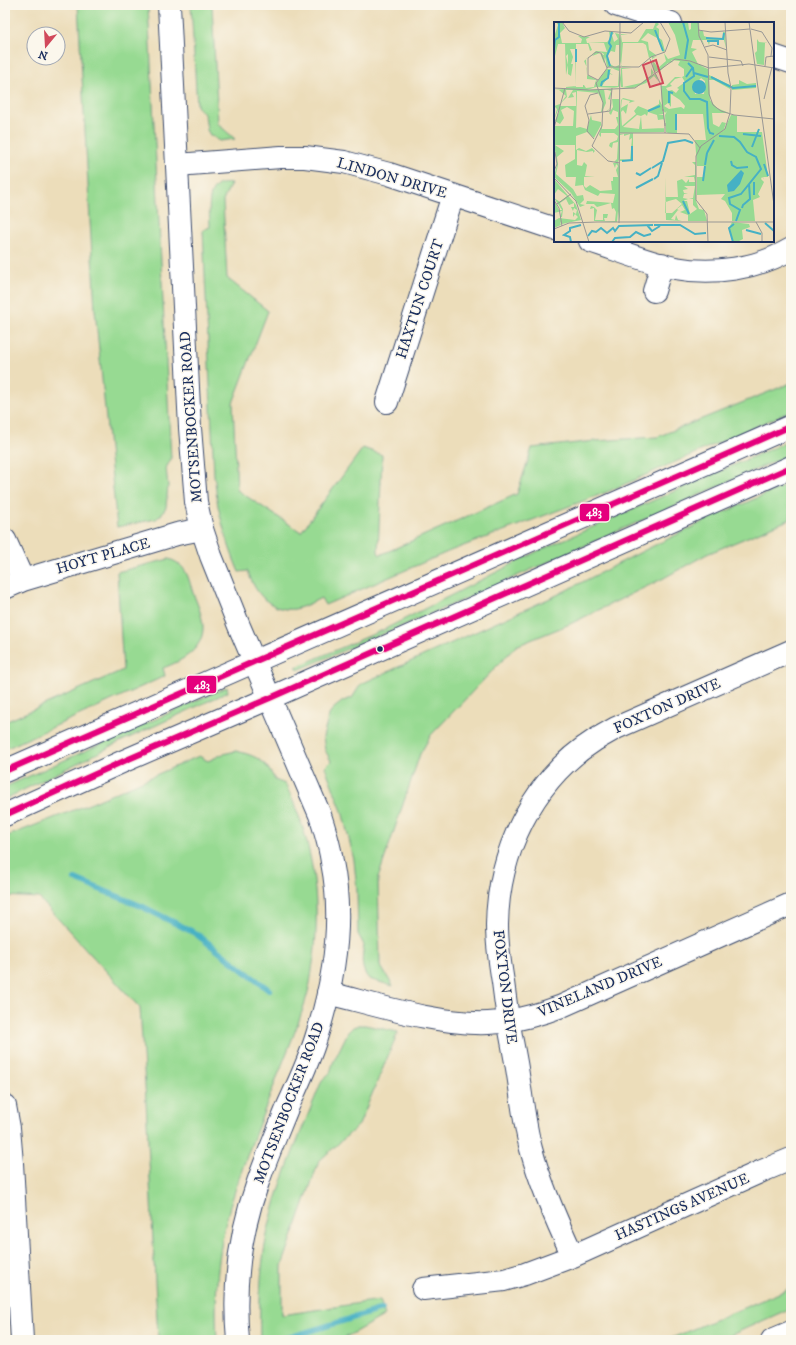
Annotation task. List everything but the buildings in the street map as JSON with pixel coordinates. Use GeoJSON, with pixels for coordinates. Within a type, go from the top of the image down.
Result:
{"type":"FeatureCollection","features":[{"type":"Feature","properties":{"kind":"street","name":"MOTSENBOCKER ROAD"},"geometry":{"type":"LineString","coordinates":[[169,5],[192,456],[196,502],[202,529],[211,556],[254,662],[320,815],[333,863],[335,886],[337,932],[334,963],[328,993],[315,1040],[260,1176],[246,1224],[238,1273],[238,1340]]}},
{"type":"Feature","properties":{"kind":"street"},"geometry":{"type":"LineString","coordinates":[[616,5],[668,22]]}},
{"type":"Feature","properties":{"kind":"street"},"geometry":{"type":"LineString","coordinates":[[774,56],[791,62]]}},
{"type":"Feature","properties":{"kind":"street","name":"LINDON DRIVE"},"geometry":{"type":"LineString","coordinates":[[177,165],[281,158],[324,159],[367,168],[554,229]]}},
{"type":"Feature","properties":{"kind":"street","name":"HAXTUN COURT"},"geometry":{"type":"LineString","coordinates":[[387,402],[453,195]]}},
{"type":"Feature","properties":{"kind":"street"},"geometry":{"type":"LineString","coordinates":[[593,242],[662,264],[683,269],[705,270],[734,269],[756,264],[791,249]]}},
{"type":"Feature","properties":{"kind":"street"},"geometry":{"type":"LineString","coordinates":[[654,291],[662,264]]}},
{"type":"Feature","properties":{"kind":"street"},"geometry":{"type":"LineString","coordinates":[[5,771],[791,426]]}},
{"type":"Feature","properties":{"kind":"street"},"geometry":{"type":"LineString","coordinates":[[5,815],[124,761],[270,698],[791,467]]}},
{"type":"Feature","properties":{"kind":"street","name":"HOYT PLACE"},"geometry":{"type":"LineString","coordinates":[[14,584],[177,534],[202,529]]}},
{"type":"Feature","properties":{"kind":"street"},"geometry":{"type":"LineString","coordinates":[[5,540],[14,584]]}},
{"type":"Feature","properties":{"kind":"street","name":"FOXTON DRIVE"},"geometry":{"type":"LineString","coordinates":[[573,1256],[536,1167],[531,1149],[508,1021],[499,958],[497,927],[498,902],[502,875],[511,846],[527,812],[539,793],[574,756],[600,737],[616,728],[791,651]]}},
{"type":"Feature","properties":{"kind":"street","name":"VINELAND DRIVE"},"geometry":{"type":"LineString","coordinates":[[328,993],[428,1017],[472,1023],[508,1021],[538,1014],[562,1006],[791,904]]}},
{"type":"Feature","properties":{"kind":"street"},"geometry":{"type":"LineString","coordinates":[[5,1106],[12,1163],[22,1340]]}},
{"type":"Feature","properties":{"kind":"street","name":"HASTINGS AVENUE"},"geometry":{"type":"LineString","coordinates":[[423,1289],[504,1280],[542,1268],[573,1256],[747,1177],[791,1159]]}},
{"type":"Feature","properties":{"kind":"street"},"geometry":{"type":"LineString","coordinates":[[772,1340],[791,1332]]}},
{"type":"Feature","properties":{"kind":"green space"},"geometry":{"type":"Polygon","coordinates":[[[78,5],[148,5],[171,459],[166,468],[168,486],[166,507],[161,515],[156,519],[117,527],[95,310],[78,5]]]}},
{"type":"Feature","properties":{"kind":"green space"},"geometry":{"type":"Polygon","coordinates":[[[191,5],[212,5],[218,124],[235,139],[220,141],[210,135],[207,130],[205,115],[197,106],[191,5]]]}},
{"type":"Feature","properties":{"kind":"green space"},"geometry":{"type":"Polygon","coordinates":[[[231,183],[223,201],[227,278],[268,311],[233,403],[237,490],[301,532],[363,448],[382,455],[378,552],[380,555],[517,494],[532,448],[595,441],[657,437],[791,383],[791,411],[607,492],[450,551],[325,605],[321,598],[295,609],[278,607],[264,599],[259,593],[254,586],[248,571],[239,572],[222,523],[217,502],[214,475],[203,230],[210,227],[210,196],[216,187],[221,184],[231,183]]]}},
{"type":"Feature","properties":{"kind":"green space"},"geometry":{"type":"Polygon","coordinates":[[[791,440],[791,454],[463,600],[298,670],[296,667],[383,630],[538,551],[791,440]]]}},
{"type":"Feature","properties":{"kind":"green space"},"geometry":{"type":"Polygon","coordinates":[[[791,483],[791,519],[707,554],[662,579],[570,624],[516,646],[431,735],[420,754],[378,878],[380,965],[393,986],[369,979],[363,967],[362,958],[364,945],[358,934],[357,891],[354,860],[342,811],[325,767],[331,761],[325,750],[323,737],[329,715],[334,708],[343,701],[352,698],[361,684],[557,595],[711,518],[791,483]]]}},
{"type":"Feature","properties":{"kind":"green space"},"geometry":{"type":"Polygon","coordinates":[[[169,559],[180,565],[186,572],[200,613],[203,626],[200,641],[196,648],[184,658],[163,668],[165,676],[5,749],[5,722],[123,670],[117,572],[169,559]]]}},
{"type":"Feature","properties":{"kind":"green space"},"geometry":{"type":"Polygon","coordinates":[[[227,687],[228,692],[120,742],[5,799],[5,787],[227,687]]]}},
{"type":"Feature","properties":{"kind":"green space"},"geometry":{"type":"Polygon","coordinates":[[[236,751],[260,760],[268,768],[275,780],[285,784],[302,825],[308,846],[315,890],[316,935],[314,957],[309,988],[294,1034],[249,1150],[228,1214],[218,1267],[216,1304],[217,1340],[158,1340],[140,1008],[39,898],[5,896],[5,837],[92,803],[199,756],[208,761],[223,754],[236,751]]]}},
{"type":"Feature","properties":{"kind":"green space"},"geometry":{"type":"Polygon","coordinates":[[[359,1025],[398,1032],[359,1125],[319,1161],[282,1266],[282,1315],[380,1300],[385,1315],[341,1340],[260,1340],[262,1263],[267,1233],[276,1200],[322,1080],[330,1073],[333,1063],[348,1032],[353,1027],[359,1025]]]}},
{"type":"Feature","properties":{"kind":"green space"},"geometry":{"type":"Polygon","coordinates":[[[791,1288],[791,1308],[720,1340],[667,1340],[791,1288]]]}},
{"type":"Feature","properties":{"kind":"waterway"},"geometry":{"type":"LineString","coordinates":[[75,879],[141,906],[195,933],[269,990]]}},
{"type":"Feature","properties":{"kind":"waterway"},"geometry":{"type":"LineString","coordinates":[[281,1340],[382,1309]]}},
{"type":"Feature","properties":{"kind":"transit line","name":"483"},"geometry":{"type":"LineString","coordinates":[[5,771],[791,426]]}},
{"type":"Feature","properties":{"kind":"transit line","name":"483"},"geometry":{"type":"LineString","coordinates":[[5,815],[124,761],[270,698],[791,467]]}}]}
